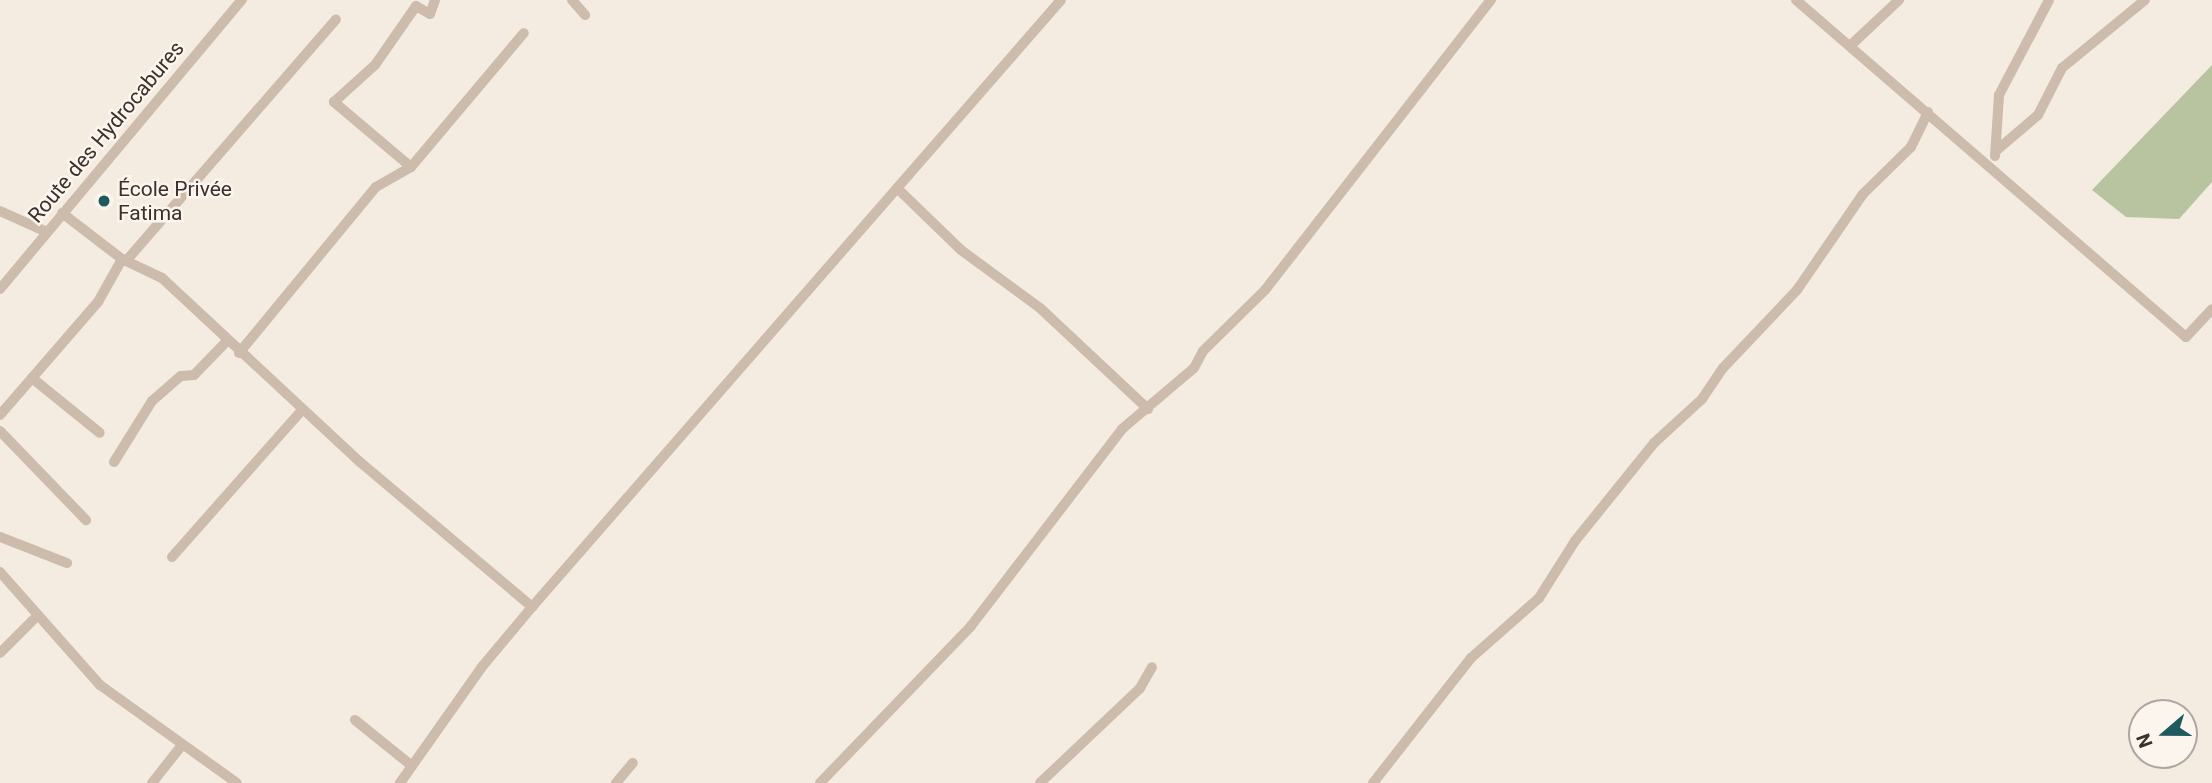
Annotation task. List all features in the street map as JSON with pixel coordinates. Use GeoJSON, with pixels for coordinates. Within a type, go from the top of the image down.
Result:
{"type":"FeatureCollection","features":[{"type":"Feature","properties":{"kind":"street","name":"Route des Hydrocabures"},"geometry":{"type":"LineString","coordinates":[[0,289],[242,0]]}},
{"type":"Feature","properties":{"kind":"street"},"geometry":{"type":"LineString","coordinates":[[411,167],[334,102],[375,65],[416,6],[429,14],[435,0]]}},
{"type":"Feature","properties":{"kind":"street"},"geometry":{"type":"LineString","coordinates":[[572,0],[585,15]]}},
{"type":"Feature","properties":{"kind":"street"},"geometry":{"type":"LineString","coordinates":[[400,783],[532,607],[1061,0]]}},
{"type":"Feature","properties":{"kind":"street"},"geometry":{"type":"LineString","coordinates":[[820,783],[971,626],[1122,429],[1194,368],[1203,351],[1265,290],[1491,0]]}},
{"type":"Feature","properties":{"kind":"street"},"geometry":{"type":"LineString","coordinates":[[1796,0],[1993,166],[2186,337],[2212,309]]}},
{"type":"Feature","properties":{"kind":"street"},"geometry":{"type":"LineString","coordinates":[[1851,45],[1899,0]]}},
{"type":"Feature","properties":{"kind":"street"},"geometry":{"type":"LineString","coordinates":[[1993,166],[1997,150],[1993,127],[1999,95],[2049,0]]}},
{"type":"Feature","properties":{"kind":"street"},"geometry":{"type":"LineString","coordinates":[[1997,150],[2038,115],[2062,68],[2145,0]]}},
{"type":"Feature","properties":{"kind":"street"},"geometry":{"type":"LineString","coordinates":[[0,415],[98,302],[124,260],[336,19]]}},
{"type":"Feature","properties":{"kind":"street"},"geometry":{"type":"LineString","coordinates":[[239,353],[376,187],[411,167],[524,33]]}},
{"type":"Feature","properties":{"kind":"street"},"geometry":{"type":"LineString","coordinates":[[1373,783],[1458,672],[1539,598],[1575,541],[1654,443],[1702,398],[1723,368],[1797,290],[1863,194],[1911,147],[1928,112]]}},
{"type":"Feature","properties":{"kind":"street"},"geometry":{"type":"LineString","coordinates":[[897,188],[961,250],[1040,308],[1148,409]]}},
{"type":"Feature","properties":{"kind":"street"},"geometry":{"type":"LineString","coordinates":[[0,211],[47,232]]}},
{"type":"Feature","properties":{"kind":"street"},"geometry":{"type":"LineString","coordinates":[[62,213],[124,260],[162,278],[302,410],[532,607]]}},
{"type":"Feature","properties":{"kind":"street"},"geometry":{"type":"LineString","coordinates":[[114,462],[152,401],[181,376],[194,375],[227,341]]}},
{"type":"Feature","properties":{"kind":"street"},"geometry":{"type":"LineString","coordinates":[[32,378],[100,433]]}},
{"type":"Feature","properties":{"kind":"street"},"geometry":{"type":"LineString","coordinates":[[172,557],[302,410]]}},
{"type":"Feature","properties":{"kind":"street"},"geometry":{"type":"LineString","coordinates":[[0,431],[86,520]]}},
{"type":"Feature","properties":{"kind":"street"},"geometry":{"type":"LineString","coordinates":[[0,537],[67,563]]}},
{"type":"Feature","properties":{"kind":"street"},"geometry":{"type":"LineString","coordinates":[[0,572],[100,685],[237,783]]}},
{"type":"Feature","properties":{"kind":"street"},"geometry":{"type":"LineString","coordinates":[[0,653],[37,616]]}},
{"type":"Feature","properties":{"kind":"street"},"geometry":{"type":"LineString","coordinates":[[1040,783],[1140,688],[1152,667]]}},
{"type":"Feature","properties":{"kind":"street"},"geometry":{"type":"LineString","coordinates":[[355,720],[412,766]]}},
{"type":"Feature","properties":{"kind":"street"},"geometry":{"type":"LineString","coordinates":[[152,783],[182,745]]}},
{"type":"Feature","properties":{"kind":"street"},"geometry":{"type":"LineString","coordinates":[[617,783],[633,763]]}},
{"type":"Feature","properties":{"kind":"green space"},"geometry":{"type":"Polygon","coordinates":[[[2212,65],[2212,182],[2179,219],[2126,217],[2092,190],[2212,65]]]}},
{"type":"Feature","properties":{"kind":"place","name":"École Privée Fatima"},"geometry":{"type":"Point","coordinates":[104,201]}}]}
